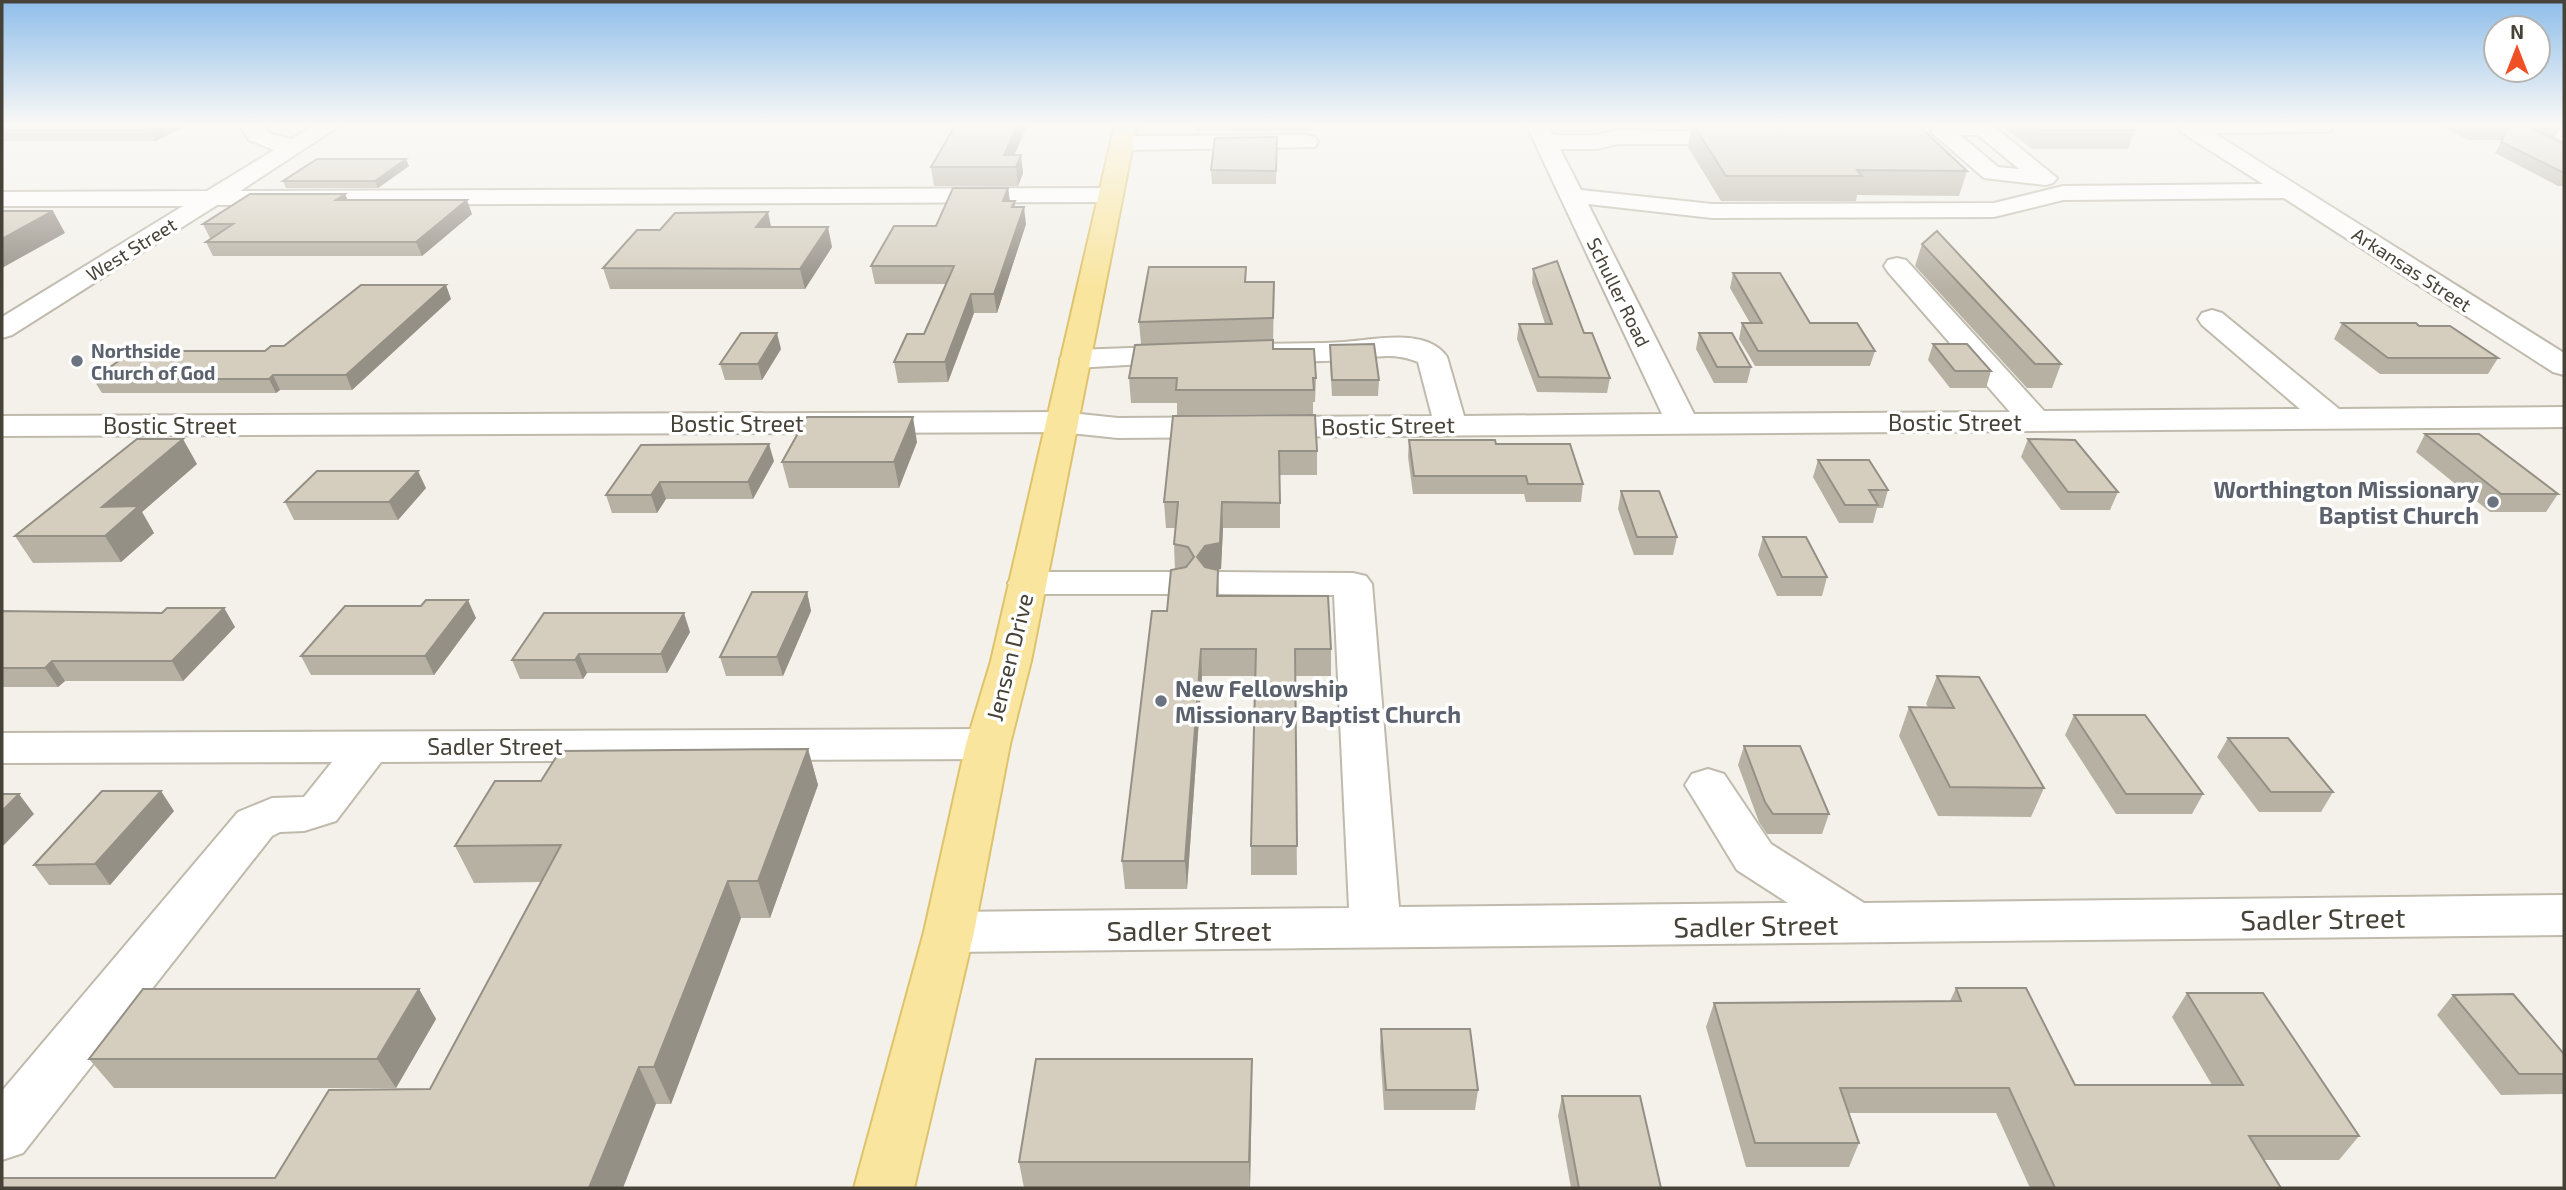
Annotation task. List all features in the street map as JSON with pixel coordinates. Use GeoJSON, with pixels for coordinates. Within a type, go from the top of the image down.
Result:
{"type":"FeatureCollection","features":[{"type":"Feature","properties":{"kind":"main road","name":"Jensen Drive"},"geometry":{"type":"LineString","coordinates":[[884,1188],[948,932],[988,744],[1011,661],[1114,180]]}},
{"type":"Feature","properties":{"kind":"street","name":"West Street"},"geometry":{"type":"LineString","coordinates":[[2,329],[241,180]]}},
{"type":"Feature","properties":{"kind":"street","name":"Schuller Road"},"geometry":{"type":"LineString","coordinates":[[1565,180],[1682,422]]}},
{"type":"Feature","properties":{"kind":"street"},"geometry":{"type":"LineString","coordinates":[[1618,180],[1629,201]]}},
{"type":"Feature","properties":{"kind":"street","name":"Arkansas Street"},"geometry":{"type":"LineString","coordinates":[[2271,180],[2564,366]]}},
{"type":"Feature","properties":{"kind":"street"},"geometry":{"type":"LineString","coordinates":[[1573,197],[1712,211],[1994,210],[2054,186],[2237,192],[2289,191]]}},
{"type":"Feature","properties":{"kind":"street"},"geometry":{"type":"LineString","coordinates":[[2,199],[1110,195]]}},
{"type":"Feature","properties":{"kind":"street"},"geometry":{"type":"LineString","coordinates":[[1897,266],[2036,422]]}},
{"type":"Feature","properties":{"kind":"street"},"geometry":{"type":"LineString","coordinates":[[2212,319],[2331,419]]}},
{"type":"Feature","properties":{"kind":"street"},"geometry":{"type":"LineString","coordinates":[[1075,359],[1345,351],[1388,345],[1408,347],[1432,357],[1450,425]]}},
{"type":"Feature","properties":{"kind":"street","name":"Bostic Street"},"geometry":{"type":"LineString","coordinates":[[2,426],[1062,422],[1118,428],[2564,417]]}},
{"type":"Feature","properties":{"kind":"street"},"geometry":{"type":"LineString","coordinates":[[1027,583],[1174,583]]}},
{"type":"Feature","properties":{"kind":"street"},"geometry":{"type":"LineString","coordinates":[[1220,583],[1353,584],[1375,928]]}},
{"type":"Feature","properties":{"kind":"street","name":"Sadler Street"},"geometry":{"type":"LineString","coordinates":[[2,748],[988,744]]}},
{"type":"Feature","properties":{"kind":"street"},"geometry":{"type":"LineString","coordinates":[[2,1134],[255,824],[272,815],[304,814],[320,809],[369,746]]}},
{"type":"Feature","properties":{"kind":"street"},"geometry":{"type":"LineString","coordinates":[[1708,785],[1754,857],[1858,924]]}},
{"type":"Feature","properties":{"kind":"street","name":"Sadler Street"},"geometry":{"type":"LineString","coordinates":[[948,932],[2564,915]]}},
{"type":"Feature","properties":{"kind":"building"},"geometry":{"type":"Polygon","coordinates":[[[285,180],[377,180],[375,181],[283,181],[285,180]]]}},
{"type":"Feature","properties":{"kind":"building"},"geometry":{"type":"Polygon","coordinates":[[[953,188],[1008,188],[1003,201],[1015,201],[1012,207],[1024,207],[994,294],[971,294],[945,362],[894,362],[907,334],[924,334],[954,266],[871,266],[894,226],[936,226],[953,188]]]}},
{"type":"Feature","properties":{"kind":"building"},"geometry":{"type":"Polygon","coordinates":[[[250,194],[345,194],[336,200],[467,200],[416,242],[206,242],[233,224],[203,224],[250,194]]]}},
{"type":"Feature","properties":{"kind":"building"},"geometry":{"type":"Polygon","coordinates":[[[2,211],[53,211],[2,239],[2,211]]]}},
{"type":"Feature","properties":{"kind":"building"},"geometry":{"type":"Polygon","coordinates":[[[768,212],[756,227],[828,227],[800,269],[603,268],[637,230],[660,230],[675,213],[768,212]]]}},
{"type":"Feature","properties":{"kind":"building"},"geometry":{"type":"Polygon","coordinates":[[[1937,231],[2061,364],[2035,364],[1922,244],[1937,231]]]}},
{"type":"Feature","properties":{"kind":"building"},"geometry":{"type":"Polygon","coordinates":[[[1557,261],[1584,333],[1592,333],[1610,378],[1539,377],[1519,324],[1552,324],[1533,269],[1557,261]]]}},
{"type":"Feature","properties":{"kind":"building"},"geometry":{"type":"Polygon","coordinates":[[[1149,267],[1246,267],[1245,282],[1274,282],[1273,318],[1139,322],[1149,267]]]}},
{"type":"Feature","properties":{"kind":"building"},"geometry":{"type":"Polygon","coordinates":[[[1733,273],[1780,273],[1810,323],[1857,323],[1875,351],[1758,351],[1742,323],[1762,323],[1733,273]]]}},
{"type":"Feature","properties":{"kind":"building"},"geometry":{"type":"Polygon","coordinates":[[[361,285],[446,285],[346,375],[273,375],[269,379],[93,379],[133,351],[265,351],[271,346],[284,346],[361,285]]]}},
{"type":"Feature","properties":{"kind":"building"},"geometry":{"type":"Polygon","coordinates":[[[2342,323],[2450,326],[2498,358],[2388,358],[2342,323]]]}},
{"type":"Feature","properties":{"kind":"building"},"geometry":{"type":"Polygon","coordinates":[[[741,333],[777,333],[758,364],[720,364],[741,333]]]}},
{"type":"Feature","properties":{"kind":"building"},"geometry":{"type":"Polygon","coordinates":[[[1699,333],[1732,333],[1751,367],[1717,367],[1699,333]]]}},
{"type":"Feature","properties":{"kind":"building"},"geometry":{"type":"Polygon","coordinates":[[[1273,340],[1273,349],[1314,349],[1314,390],[1176,390],[1177,378],[1129,378],[1135,345],[1273,340]]]}},
{"type":"Feature","properties":{"kind":"building"},"geometry":{"type":"Polygon","coordinates":[[[1374,344],[1379,380],[1332,380],[1330,345],[1374,344]]]}},
{"type":"Feature","properties":{"kind":"building"},"geometry":{"type":"Polygon","coordinates":[[[1933,344],[1967,344],[1991,371],[1955,371],[1933,344]]]}},
{"type":"Feature","properties":{"kind":"building"},"geometry":{"type":"Polygon","coordinates":[[[1315,415],[1317,451],[1279,451],[1280,503],[1222,502],[1220,543],[1205,546],[1197,557],[1205,567],[1218,570],[1217,596],[1328,596],[1331,649],[1295,649],[1297,846],[1251,846],[1256,649],[1201,649],[1185,861],[1122,861],[1152,611],[1167,611],[1171,570],[1186,567],[1194,557],[1188,547],[1174,544],[1178,502],[1164,502],[1173,416],[1315,415]]]}},
{"type":"Feature","properties":{"kind":"building"},"geometry":{"type":"Polygon","coordinates":[[[807,417],[913,417],[894,462],[782,462],[807,417]]]}},
{"type":"Feature","properties":{"kind":"building"},"geometry":{"type":"Polygon","coordinates":[[[2425,434],[2479,434],[2558,494],[2501,494],[2425,434]]]}},
{"type":"Feature","properties":{"kind":"building"},"geometry":{"type":"Polygon","coordinates":[[[137,439],[183,439],[102,507],[139,506],[105,536],[15,536],[137,439]]]}},
{"type":"Feature","properties":{"kind":"building"},"geometry":{"type":"Polygon","coordinates":[[[2028,439],[2075,440],[2118,492],[2068,492],[2028,439]]]}},
{"type":"Feature","properties":{"kind":"building"},"geometry":{"type":"Polygon","coordinates":[[[1409,440],[1495,440],[1496,444],[1570,444],[1583,484],[1528,484],[1526,476],[1414,476],[1409,440]]]}},
{"type":"Feature","properties":{"kind":"building"},"geometry":{"type":"Polygon","coordinates":[[[769,444],[748,482],[660,482],[651,495],[606,495],[641,445],[769,444]]]}},
{"type":"Feature","properties":{"kind":"building"},"geometry":{"type":"Polygon","coordinates":[[[1818,460],[1869,460],[1888,490],[1869,490],[1878,505],[1845,505],[1818,460]]]}},
{"type":"Feature","properties":{"kind":"building"},"geometry":{"type":"Polygon","coordinates":[[[317,471],[418,471],[389,502],[285,502],[317,471]]]}},
{"type":"Feature","properties":{"kind":"building"},"geometry":{"type":"Polygon","coordinates":[[[1621,491],[1659,491],[1677,537],[1637,537],[1621,491]]]}},
{"type":"Feature","properties":{"kind":"building"},"geometry":{"type":"Polygon","coordinates":[[[1763,537],[1806,537],[1827,577],[1782,577],[1763,537]]]}},
{"type":"Feature","properties":{"kind":"building"},"geometry":{"type":"Polygon","coordinates":[[[752,592],[807,592],[777,657],[720,657],[752,592]]]}},
{"type":"Feature","properties":{"kind":"building"},"geometry":{"type":"Polygon","coordinates":[[[426,600],[468,600],[425,656],[301,656],[345,606],[421,606],[426,600]]]}},
{"type":"Feature","properties":{"kind":"building"},"geometry":{"type":"Polygon","coordinates":[[[167,608],[224,608],[172,661],[52,661],[45,668],[2,668],[2,611],[162,613],[167,608]]]}},
{"type":"Feature","properties":{"kind":"building"},"geometry":{"type":"Polygon","coordinates":[[[544,613],[684,613],[661,654],[579,654],[575,660],[512,660],[544,613]]]}},
{"type":"Feature","properties":{"kind":"building"},"geometry":{"type":"Polygon","coordinates":[[[1937,676],[1979,677],[2044,788],[1950,787],[1909,707],[1954,708],[1937,676]]]}},
{"type":"Feature","properties":{"kind":"building"},"geometry":{"type":"Polygon","coordinates":[[[2074,715],[2145,715],[2203,794],[2126,794],[2074,715]]]}},
{"type":"Feature","properties":{"kind":"building"},"geometry":{"type":"Polygon","coordinates":[[[2228,738],[2288,738],[2333,792],[2271,792],[2228,738]]]}},
{"type":"Feature","properties":{"kind":"building"},"geometry":{"type":"Polygon","coordinates":[[[1744,746],[1800,746],[1829,814],[1773,814],[1765,802],[1744,746]]]}},
{"type":"Feature","properties":{"kind":"building"},"geometry":{"type":"Polygon","coordinates":[[[808,749],[758,881],[728,881],[654,1067],[639,1067],[589,1188],[2,1188],[2,1178],[275,1178],[329,1090],[430,1089],[561,845],[455,846],[495,781],[541,781],[560,751],[808,749]]]}},
{"type":"Feature","properties":{"kind":"building"},"geometry":{"type":"Polygon","coordinates":[[[102,791],[161,791],[95,864],[34,865],[102,791]]]}},
{"type":"Feature","properties":{"kind":"building"},"geometry":{"type":"Polygon","coordinates":[[[2,794],[19,794],[2,811],[2,794]]]}},
{"type":"Feature","properties":{"kind":"building"},"geometry":{"type":"Polygon","coordinates":[[[1956,988],[2026,988],[2075,1085],[2243,1085],[2187,993],[2263,993],[2359,1136],[2249,1136],[2281,1188],[2055,1188],[2009,1088],[1840,1088],[1859,1143],[1755,1143],[1714,1003],[1961,1001],[1956,988]]]}},
{"type":"Feature","properties":{"kind":"building"},"geometry":{"type":"Polygon","coordinates":[[[143,989],[419,989],[377,1059],[89,1059],[143,989]]]}},
{"type":"Feature","properties":{"kind":"building"},"geometry":{"type":"Polygon","coordinates":[[[2513,994],[2564,1054],[2564,1074],[2519,1074],[2453,995],[2513,994]]]}},
{"type":"Feature","properties":{"kind":"building"},"geometry":{"type":"Polygon","coordinates":[[[1381,1029],[1470,1029],[1478,1090],[1386,1090],[1381,1029]]]}},
{"type":"Feature","properties":{"kind":"building"},"geometry":{"type":"Polygon","coordinates":[[[1036,1059],[1252,1059],[1249,1162],[1019,1162],[1036,1059]]]}},
{"type":"Feature","properties":{"kind":"building"},"geometry":{"type":"Polygon","coordinates":[[[1562,1096],[1640,1096],[1661,1188],[1579,1188],[1562,1096]]]}},
{"type":"Feature","properties":{"kind":"place","name":"Northside Church of God"},"geometry":{"type":"Point","coordinates":[77,361]}},
{"type":"Feature","properties":{"kind":"place","name":"Worthington Missionary Baptist Church"},"geometry":{"type":"Point","coordinates":[2493,502]}},
{"type":"Feature","properties":{"kind":"place","name":"New Fellowship Missionary Baptist Church"},"geometry":{"type":"Point","coordinates":[1161,701]}}]}
